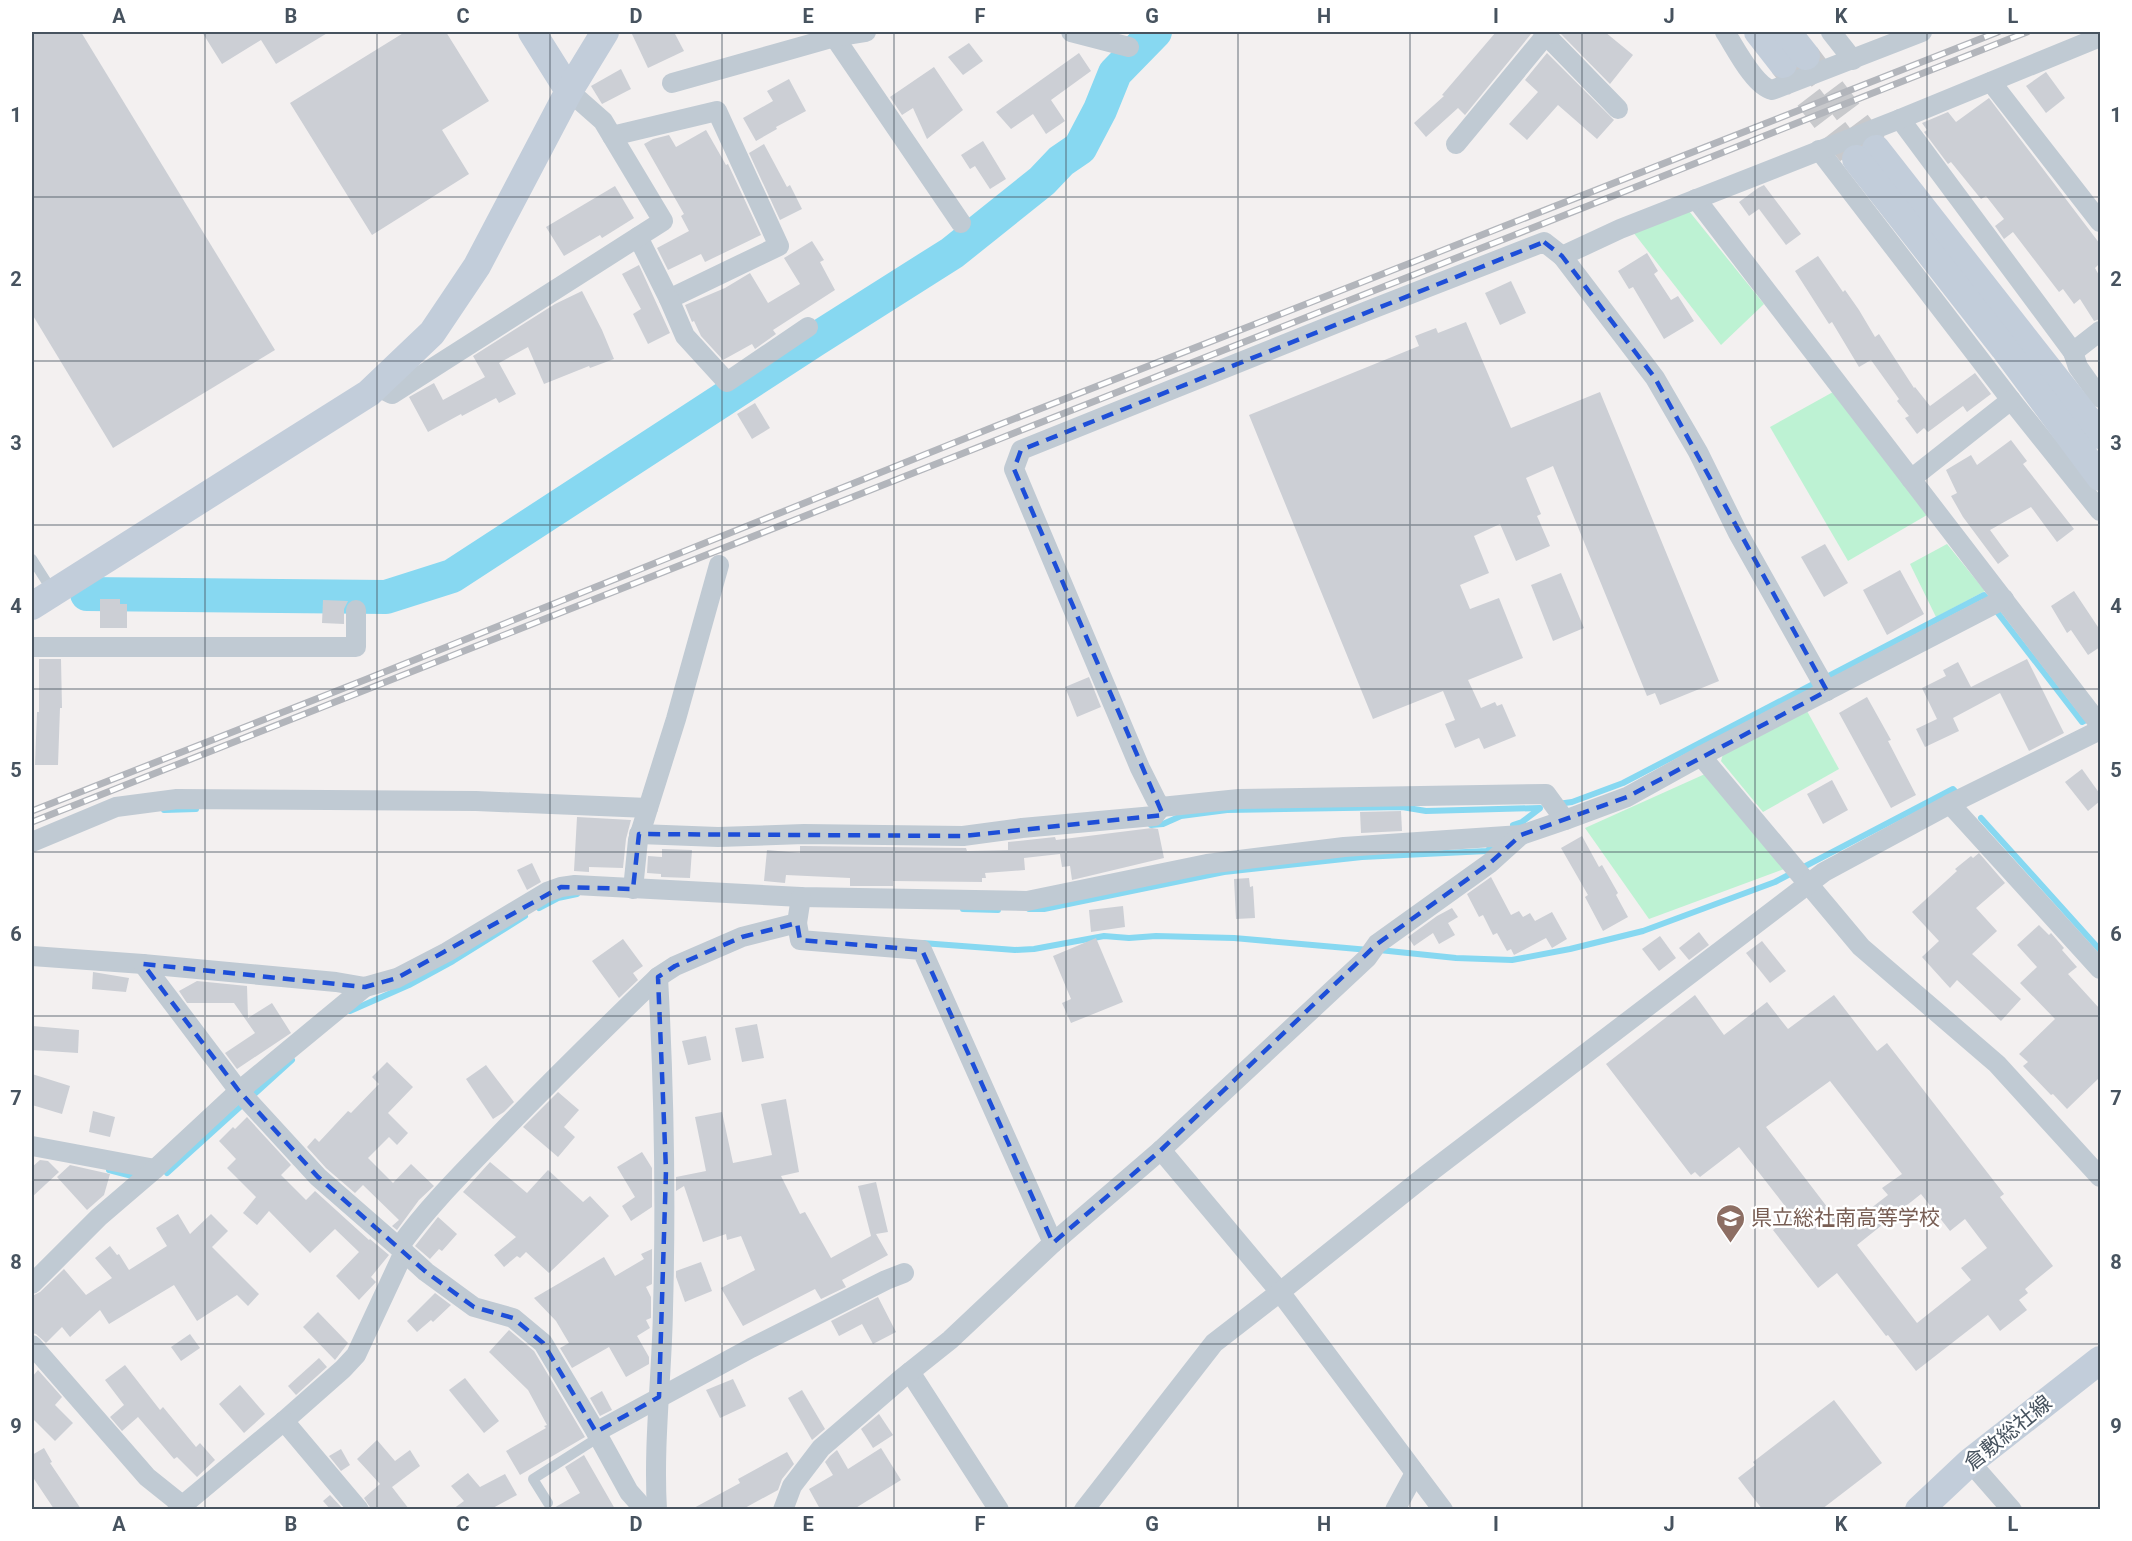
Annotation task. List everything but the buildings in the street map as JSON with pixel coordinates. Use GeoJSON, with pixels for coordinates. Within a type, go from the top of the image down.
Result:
{"type":"FeatureCollection","features":[{"type":"Feature","properties":{"kind":"street"},"geometry":{"type":"LineString","coordinates":[[376,386],[392,394],[663,221],[603,121],[569,91],[532,32]]}},
{"type":"Feature","properties":{"kind":"street"},"geometry":{"type":"LineString","coordinates":[[42,599],[369,393],[432,333],[477,266],[569,91],[605,32]]}},
{"type":"Feature","properties":{"kind":"street"},"geometry":{"type":"LineString","coordinates":[[672,83],[832,34],[866,32]]}},
{"type":"Feature","properties":{"kind":"street"},"geometry":{"type":"LineString","coordinates":[[1071,32],[1129,47]]}},
{"type":"Feature","properties":{"kind":"street"},"geometry":{"type":"LineString","coordinates":[[1725,32],[1750,71],[1765,89],[1772,90],[1922,32]]}},
{"type":"Feature","properties":{"kind":"street"},"geometry":{"type":"LineString","coordinates":[[1758,32],[1795,60],[1787,32]]}},
{"type":"Feature","properties":{"kind":"street"},"geometry":{"type":"LineString","coordinates":[[1831,32],[1853,60]]}},
{"type":"Feature","properties":{"kind":"street"},"geometry":{"type":"LineString","coordinates":[[1456,144],[1544,33],[1618,109]]}},
{"type":"Feature","properties":{"kind":"street"},"geometry":{"type":"LineString","coordinates":[[832,34],[961,223]]}},
{"type":"Feature","properties":{"kind":"street"},"geometry":{"type":"LineString","coordinates":[[1562,256],[1620,228],[1900,119],[2100,37]]}},
{"type":"Feature","properties":{"kind":"street"},"geometry":{"type":"LineString","coordinates":[[1991,82],[2100,222]]}},
{"type":"Feature","properties":{"kind":"street"},"geometry":{"type":"LineString","coordinates":[[612,136],[717,111],[779,246],[669,299]]}},
{"type":"Feature","properties":{"kind":"street"},"geometry":{"type":"LineString","coordinates":[[1900,119],[2073,352],[2078,367],[2100,398]]}},
{"type":"Feature","properties":{"kind":"street"},"geometry":{"type":"LineString","coordinates":[[1819,150],[2100,511]]}},
{"type":"Feature","properties":{"kind":"street"},"geometry":{"type":"LineString","coordinates":[[2100,435],[1866,154],[2004,348],[2100,477]]}},
{"type":"Feature","properties":{"kind":"street"},"geometry":{"type":"LineString","coordinates":[[1084,1509],[1214,1343],[1801,874],[1824,872],[2097,722],[1997,603],[1911,479],[1695,199]]}},
{"type":"Feature","properties":{"kind":"street"},"geometry":{"type":"LineString","coordinates":[[638,237],[685,336],[727,382],[808,327]]}},
{"type":"Feature","properties":{"kind":"street"},"geometry":{"type":"LineString","coordinates":[[1161,807],[1140,768],[1014,469],[1021,450],[1367,310],[1544,242],[1562,256],[1655,378],[1698,452],[1738,533],[1823,683]]}},
{"type":"Feature","properties":{"kind":"street"},"geometry":{"type":"LineString","coordinates":[[2073,352],[2100,331]]}},
{"type":"Feature","properties":{"kind":"street"},"geometry":{"type":"LineString","coordinates":[[1911,479],[2012,400]]}},
{"type":"Feature","properties":{"kind":"street"},"geometry":{"type":"LineString","coordinates":[[633,889],[639,834],[676,718],[719,565]]}},
{"type":"Feature","properties":{"kind":"street"},"geometry":{"type":"LineString","coordinates":[[783,1509],[792,1486],[821,1448],[997,1298],[1053,1243],[1161,1150],[1373,950],[1490,863],[1521,835],[1558,810],[1627,796],[1701,756],[1823,683],[1997,603]]}},
{"type":"Feature","properties":{"kind":"street"},"geometry":{"type":"LineString","coordinates":[[32,647],[356,647],[356,610]]}},
{"type":"Feature","properties":{"kind":"street"},"geometry":{"type":"LineString","coordinates":[[1701,756],[1861,947],[1997,1064],[2100,1177]]}},
{"type":"Feature","properties":{"kind":"street"},"geometry":{"type":"LineString","coordinates":[[639,834],[718,837],[804,834],[963,836],[1154,816],[1161,807],[1239,799],[1546,794],[1558,810]]}},
{"type":"Feature","properties":{"kind":"street"},"geometry":{"type":"LineString","coordinates":[[32,842],[116,807],[177,799],[476,801],[648,808]]}},
{"type":"Feature","properties":{"kind":"street"},"geometry":{"type":"LineString","coordinates":[[1950,804],[2100,969]]}},
{"type":"Feature","properties":{"kind":"street"},"geometry":{"type":"LineString","coordinates":[[32,956],[144,963],[336,982],[365,987],[397,978],[447,952],[547,892],[575,885],[633,889],[800,908],[1027,901],[1207,864],[1344,847],[1521,835]]}},
{"type":"Feature","properties":{"kind":"street"},"geometry":{"type":"LineString","coordinates":[[32,1345],[147,1477],[179,1507],[284,1421],[343,1369],[356,1354],[411,1231],[478,1156],[563,1068],[658,977],[675,966],[742,937],[800,908]]}},
{"type":"Feature","properties":{"kind":"street"},"geometry":{"type":"LineString","coordinates":[[800,908],[800,940],[922,950],[1053,1243]]}},
{"type":"Feature","properties":{"kind":"street"},"geometry":{"type":"LineString","coordinates":[[144,963],[244,1096],[318,1177],[426,1272],[474,1307],[513,1318],[543,1343],[629,1492],[645,1509]]}},
{"type":"Feature","properties":{"kind":"street"},"geometry":{"type":"LineString","coordinates":[[657,1509],[666,1170],[658,977]]}},
{"type":"Feature","properties":{"kind":"street"},"geometry":{"type":"LineString","coordinates":[[32,1284],[99,1217],[244,1096],[365,987]]}},
{"type":"Feature","properties":{"kind":"street"},"geometry":{"type":"LineString","coordinates":[[32,1146],[155,1169]]}},
{"type":"Feature","properties":{"kind":"street"},"geometry":{"type":"LineString","coordinates":[[1161,1150],[1280,1292],[1443,1509]]}},
{"type":"Feature","properties":{"kind":"street"},"geometry":{"type":"LineString","coordinates":[[598,1435],[659,1397],[751,1348],[904,1273]]}},
{"type":"Feature","properties":{"kind":"street","name":"倉敷総社線"},"geometry":{"type":"LineString","coordinates":[[1920,1509],[1970,1462],[2100,1360]]}},
{"type":"Feature","properties":{"kind":"street"},"geometry":{"type":"LineString","coordinates":[[910,1372],[999,1509]]}},
{"type":"Feature","properties":{"kind":"street"},"geometry":{"type":"LineString","coordinates":[[284,1421],[359,1509]]}},
{"type":"Feature","properties":{"kind":"street"},"geometry":{"type":"LineString","coordinates":[[1970,1462],[2012,1509]]}},
{"type":"Feature","properties":{"kind":"street"},"geometry":{"type":"LineString","coordinates":[[1395,1509],[1415,1473]]}},
{"type":"Feature","properties":{"kind":"lane"},"geometry":{"type":"LineString","coordinates":[[32,559],[42,599]]}},
{"type":"Feature","properties":{"kind":"lane"},"geometry":{"type":"LineString","coordinates":[[548,1503],[532,1479],[598,1435]]}},
{"type":"Feature","properties":{"kind":"highlighted area"},"geometry":{"type":"Polygon","coordinates":[[[1544,242],[1562,256],[1655,378],[1827,691],[1627,797],[1521,835],[1490,863],[1377,944],[1161,1150],[1053,1243],[922,950],[800,940],[797,923],[742,937],[675,966],[658,977],[666,1170],[659,1397],[596,1432],[543,1343],[513,1318],[474,1307],[426,1272],[318,1177],[239,1091],[143,964],[365,987],[397,978],[561,887],[633,889],[639,834],[963,836],[1163,815],[1014,469],[1021,450],[1544,242]]]}},
{"type":"Feature","properties":{"kind":"green space"},"geometry":{"type":"Polygon","coordinates":[[[1689,211],[1764,304],[1721,345],[1633,232],[1689,211]]]}},
{"type":"Feature","properties":{"kind":"green space"},"geometry":{"type":"Polygon","coordinates":[[[1833,392],[1927,515],[1848,561],[1770,427],[1833,392]]]}},
{"type":"Feature","properties":{"kind":"green space"},"geometry":{"type":"Polygon","coordinates":[[[1947,544],[1985,591],[1936,617],[1910,564],[1947,544]]]}},
{"type":"Feature","properties":{"kind":"green space"},"geometry":{"type":"Polygon","coordinates":[[[1807,711],[1839,769],[1763,812],[1721,761],[1723,754],[1807,711]]]}},
{"type":"Feature","properties":{"kind":"green space"},"geometry":{"type":"Polygon","coordinates":[[[1705,774],[1787,868],[1649,919],[1585,828],[1705,774]]]}},
{"type":"Feature","properties":{"kind":"waterway"},"geometry":{"type":"LineString","coordinates":[[87,594],[386,597],[452,576],[952,253],[1042,181],[1061,161],[1080,148],[1100,110],[1115,73],[1155,32]]}},
{"type":"Feature","properties":{"kind":"waterway"},"geometry":{"type":"LineString","coordinates":[[1558,804],[1572,802],[1623,783],[1984,595],[2082,722],[2092,717]]}},
{"type":"Feature","properties":{"kind":"waterway"},"geometry":{"type":"LineString","coordinates":[[1379,950],[1456,958],[1512,960],[1643,931],[1775,882],[1953,789],[1955,791]]}},
{"type":"Feature","properties":{"kind":"waterway"},"geometry":{"type":"LineString","coordinates":[[1151,825],[1163,824],[1181,816],[1227,810],[1402,807],[1426,811],[1540,808]]}},
{"type":"Feature","properties":{"kind":"waterway"},"geometry":{"type":"LineString","coordinates":[[164,810],[196,809]]}},
{"type":"Feature","properties":{"kind":"waterway"},"geometry":{"type":"LineString","coordinates":[[1513,825],[1522,822],[1539,809]]}},
{"type":"Feature","properties":{"kind":"waterway"},"geometry":{"type":"LineString","coordinates":[[1981,818],[2100,950]]}},
{"type":"Feature","properties":{"kind":"waterway"},"geometry":{"type":"LineString","coordinates":[[1029,909],[1044,909],[1224,872],[1362,857],[1487,851],[1490,848]]}},
{"type":"Feature","properties":{"kind":"waterway"},"geometry":{"type":"LineString","coordinates":[[539,908],[558,898],[577,894]]}},
{"type":"Feature","properties":{"kind":"waterway"},"geometry":{"type":"LineString","coordinates":[[963,909],[998,910]]}},
{"type":"Feature","properties":{"kind":"waterway"},"geometry":{"type":"LineString","coordinates":[[350,1011],[409,985],[453,961],[525,916]]}},
{"type":"Feature","properties":{"kind":"waterway"},"geometry":{"type":"LineString","coordinates":[[922,943],[1015,950],[1034,949],[1104,936],[1129,938],[1156,936],[1234,938],[1369,950]]}},
{"type":"Feature","properties":{"kind":"waterway"},"geometry":{"type":"LineString","coordinates":[[167,1173],[292,1060]]}},
{"type":"Feature","properties":{"kind":"waterway"},"geometry":{"type":"LineString","coordinates":[[109,1170],[132,1176]]}},
{"type":"Feature","properties":{"kind":"tunnel"},"geometry":{"type":"LineString","coordinates":[[1806,56],[1876,149]]}},
{"type":"Feature","properties":{"kind":"tunnel"},"geometry":{"type":"LineString","coordinates":[[1783,64],[1856,159]]}},
{"type":"Feature","properties":{"kind":"railway"},"geometry":{"type":"LineString","coordinates":[[32,811],[996,426],[1998,32]]}},
{"type":"Feature","properties":{"kind":"railway"},"geometry":{"type":"LineString","coordinates":[[32,822],[2027,32]]}},
{"type":"Feature","properties":{"kind":"place","name":"県立総社南高等学校"},"geometry":{"type":"Point","coordinates":[1730,1244]}}]}
